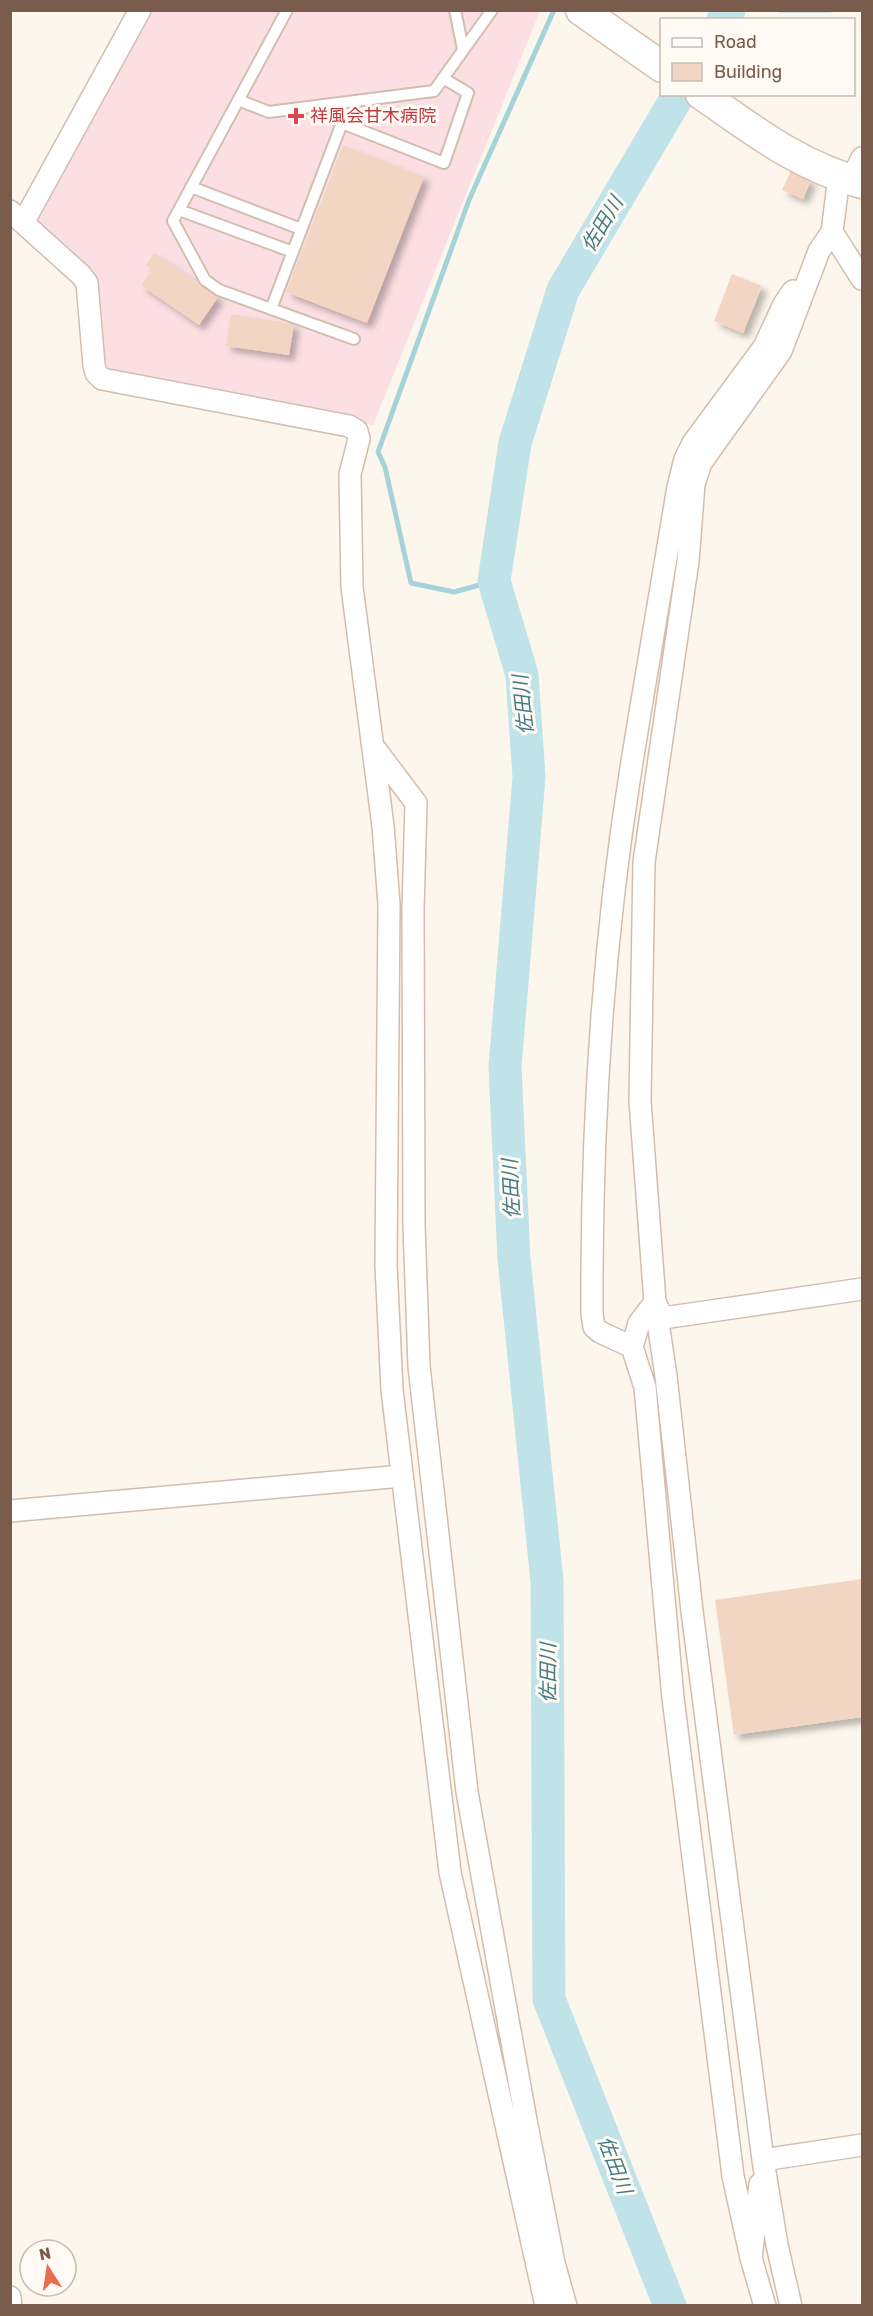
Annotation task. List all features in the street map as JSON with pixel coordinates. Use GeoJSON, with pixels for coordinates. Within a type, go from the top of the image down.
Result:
{"type":"FeatureCollection","features":[{"type":"Feature","properties":{"kind":"main road"},"geometry":{"type":"LineString","coordinates":[[593,17],[660,67]]}},
{"type":"Feature","properties":{"kind":"main road"},"geometry":{"type":"LineString","coordinates":[[704,96],[796,158],[854,174]]}},
{"type":"Feature","properties":{"kind":"street"},"geometry":{"type":"LineString","coordinates":[[140,10],[17,217],[87,283],[94,365],[96,373],[102,379],[349,426],[357,431],[359,439],[350,474],[352,587],[383,826],[388,904],[386,1266],[392,1390],[450,1872],[546,2306]]}},
{"type":"Feature","properties":{"kind":"street"},"geometry":{"type":"LineString","coordinates":[[632,1347],[600,1332],[594,1327],[592,1314],[591,1223],[597,1092],[604,988],[631,769],[678,486],[685,459],[693,443],[764,347],[784,304],[832,232],[854,174]]}},
{"type":"Feature","properties":{"kind":"street"},"geometry":{"type":"LineString","coordinates":[[832,232],[862,279]]}},
{"type":"Feature","properties":{"kind":"street"},"geometry":{"type":"LineString","coordinates":[[791,2306],[777,2245],[763,2160],[692,1611],[666,1376],[655,1302],[640,1101],[644,862],[688,561],[694,484],[701,463],[781,351],[819,251]]}},
{"type":"Feature","properties":{"kind":"street"},"geometry":{"type":"LineString","coordinates":[[373,746],[416,802],[413,909],[414,1213],[419,1366],[467,1792],[528,2131],[554,2264],[566,2306]]}},
{"type":"Feature","properties":{"kind":"street"},"geometry":{"type":"LineString","coordinates":[[655,1302],[663,1318],[862,1289]]}},
{"type":"Feature","properties":{"kind":"street"},"geometry":{"type":"LineString","coordinates":[[655,1302],[639,1323],[632,1347],[645,1387],[674,1698],[733,2176],[765,2306]]}},
{"type":"Feature","properties":{"kind":"street"},"geometry":{"type":"LineString","coordinates":[[10,1510],[402,1476]]}},
{"type":"Feature","properties":{"kind":"street"},"geometry":{"type":"LineString","coordinates":[[763,2160],[862,2145]]}},
{"type":"Feature","properties":{"kind":"street"},"geometry":{"type":"LineString","coordinates":[[752,2258],[763,2160]]}},
{"type":"Feature","properties":{"kind":"street"},"geometry":{"type":"LineString","coordinates":[[10,2297],[11,2306]]}},
{"type":"Feature","properties":{"kind":"lane"},"geometry":{"type":"LineString","coordinates":[[287,10],[173,221],[205,280],[219,290],[354,339]]}},
{"type":"Feature","properties":{"kind":"lane"},"geometry":{"type":"LineString","coordinates":[[455,10],[463,49]]}},
{"type":"Feature","properties":{"kind":"lane"},"geometry":{"type":"LineString","coordinates":[[238,100],[269,112],[434,91],[492,10]]}},
{"type":"Feature","properties":{"kind":"lane"},"geometry":{"type":"LineString","coordinates":[[271,309],[342,123],[444,164],[468,93],[443,78]]}},
{"type":"Feature","properties":{"kind":"lane"},"geometry":{"type":"LineString","coordinates":[[191,187],[302,229]]}},
{"type":"Feature","properties":{"kind":"lane"},"geometry":{"type":"LineString","coordinates":[[179,210],[293,252]]}},
{"type":"Feature","properties":{"kind":"shaded area","name":"祥風会甘木病院"},"geometry":{"type":"Polygon","coordinates":[[[153,11],[540,11],[373,425],[106,369],[92,274],[37,222],[153,11]]]}},
{"type":"Feature","properties":{"kind":"building"},"geometry":{"type":"Polygon","coordinates":[[[343,145],[424,177],[367,323],[286,292],[343,145]]]}},
{"type":"Feature","properties":{"kind":"building"},"geometry":{"type":"Polygon","coordinates":[[[791,171],[811,180],[803,199],[782,190],[791,171]]]}},
{"type":"Feature","properties":{"kind":"building"},"geometry":{"type":"Polygon","coordinates":[[[154,253],[218,297],[199,325],[141,285],[152,270],[146,265],[154,253]]]}},
{"type":"Feature","properties":{"kind":"building"},"geometry":{"type":"Polygon","coordinates":[[[732,274],[762,286],[743,333],[714,321],[732,274]]]}},
{"type":"Feature","properties":{"kind":"building"},"geometry":{"type":"Polygon","coordinates":[[[231,314],[294,324],[289,355],[226,346],[231,314]]]}},
{"type":"Feature","properties":{"kind":"building"},"geometry":{"type":"Polygon","coordinates":[[[862,1579],[862,1717],[734,1735],[715,1600],[862,1579]]]}},
{"type":"Feature","properties":{"kind":"waterway"},"geometry":{"type":"LineString","coordinates":[[494,581],[454,592],[411,583],[385,467],[378,452],[469,200],[554,10]]}},
{"type":"Feature","properties":{"kind":"waterway","name":"佐田川"},"geometry":{"type":"LineString","coordinates":[[724,18],[729,10]]}},
{"type":"Feature","properties":{"kind":"waterway"},"geometry":{"type":"LineString","coordinates":[[780,10],[830,10]]}},
{"type":"Feature","properties":{"kind":"waterway","name":"佐田川"},"geometry":{"type":"LineString","coordinates":[[670,2306],[549,1999],[547,1581],[514,1259],[505,1067],[529,777],[522,675],[494,581],[515,443],[563,290],[678,96]]}},
{"type":"Feature","properties":{"kind":"place","name":"祥風会甘木病院"},"geometry":{"type":"Point","coordinates":[296,116]}}]}
